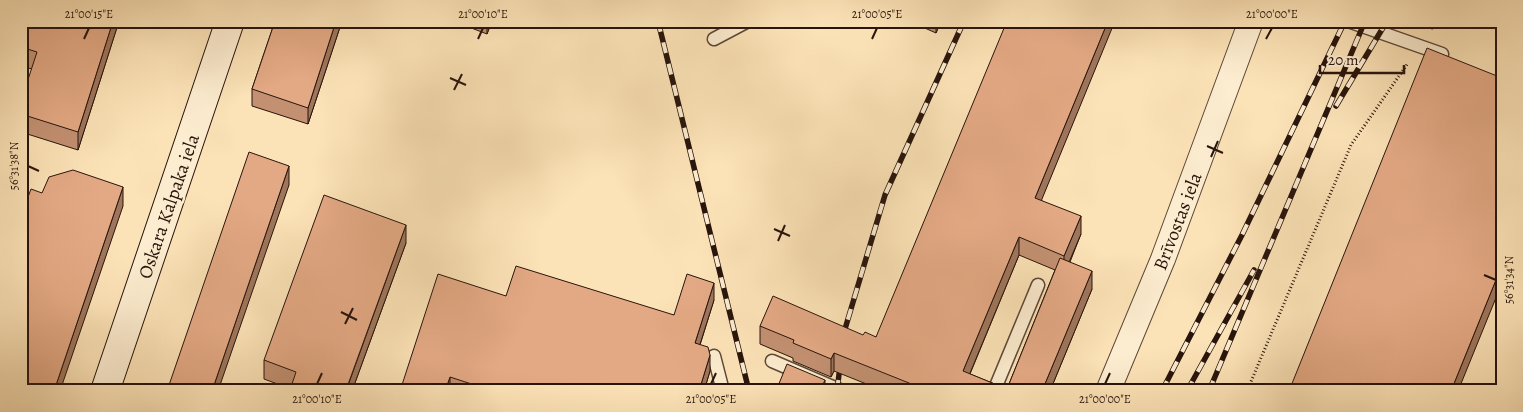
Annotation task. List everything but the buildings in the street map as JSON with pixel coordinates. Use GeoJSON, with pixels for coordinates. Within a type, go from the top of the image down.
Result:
{"type":"FeatureCollection","features":[{"type":"Feature","properties":{"kind":"main road","name":"Oskara Kalpaka iela"},"geometry":{"type":"LineString","coordinates":[[105,391],[230,21]]}},
{"type":"Feature","properties":{"kind":"street","name":"Brīvostas iela"},"geometry":{"type":"LineString","coordinates":[[1108,391],[1163,259],[1251,21]]}},
{"type":"Feature","properties":{"kind":"lane"},"geometry":{"type":"LineString","coordinates":[[714,39],[748,21]]}},
{"type":"Feature","properties":{"kind":"lane"},"geometry":{"type":"LineString","coordinates":[[1348,21],[1419,45],[1456,60]]}},
{"type":"Feature","properties":{"kind":"lane"},"geometry":{"type":"LineString","coordinates":[[994,391],[1038,285]]}},
{"type":"Feature","properties":{"kind":"lane"},"geometry":{"type":"LineString","coordinates":[[714,356],[722,391]]}},
{"type":"Feature","properties":{"kind":"lane"},"geometry":{"type":"LineString","coordinates":[[772,361],[842,391]]}},
{"type":"Feature","properties":{"kind":"path"},"geometry":{"type":"LineString","coordinates":[[1247,391],[1351,144],[1419,45]]}},
{"type":"Feature","properties":{"kind":"railway"},"geometry":{"type":"LineString","coordinates":[[658,21],[749,391]]}},
{"type":"Feature","properties":{"kind":"railway"},"geometry":{"type":"LineString","coordinates":[[843,341],[885,195],[964,21]]}},
{"type":"Feature","properties":{"kind":"railway"},"geometry":{"type":"LineString","coordinates":[[1162,391],[1242,235],[1345,21]]}},
{"type":"Feature","properties":{"kind":"railway"},"geometry":{"type":"LineString","coordinates":[[1209,391],[1365,21]]}},
{"type":"Feature","properties":{"kind":"railway"},"geometry":{"type":"LineString","coordinates":[[1336,106],[1387,21]]}},
{"type":"Feature","properties":{"kind":"railway"},"geometry":{"type":"LineString","coordinates":[[1187,391],[1254,270]]}},
{"type":"Feature","properties":{"kind":"railway"},"geometry":{"type":"LineString","coordinates":[[837,391],[841,358]]}}]}
